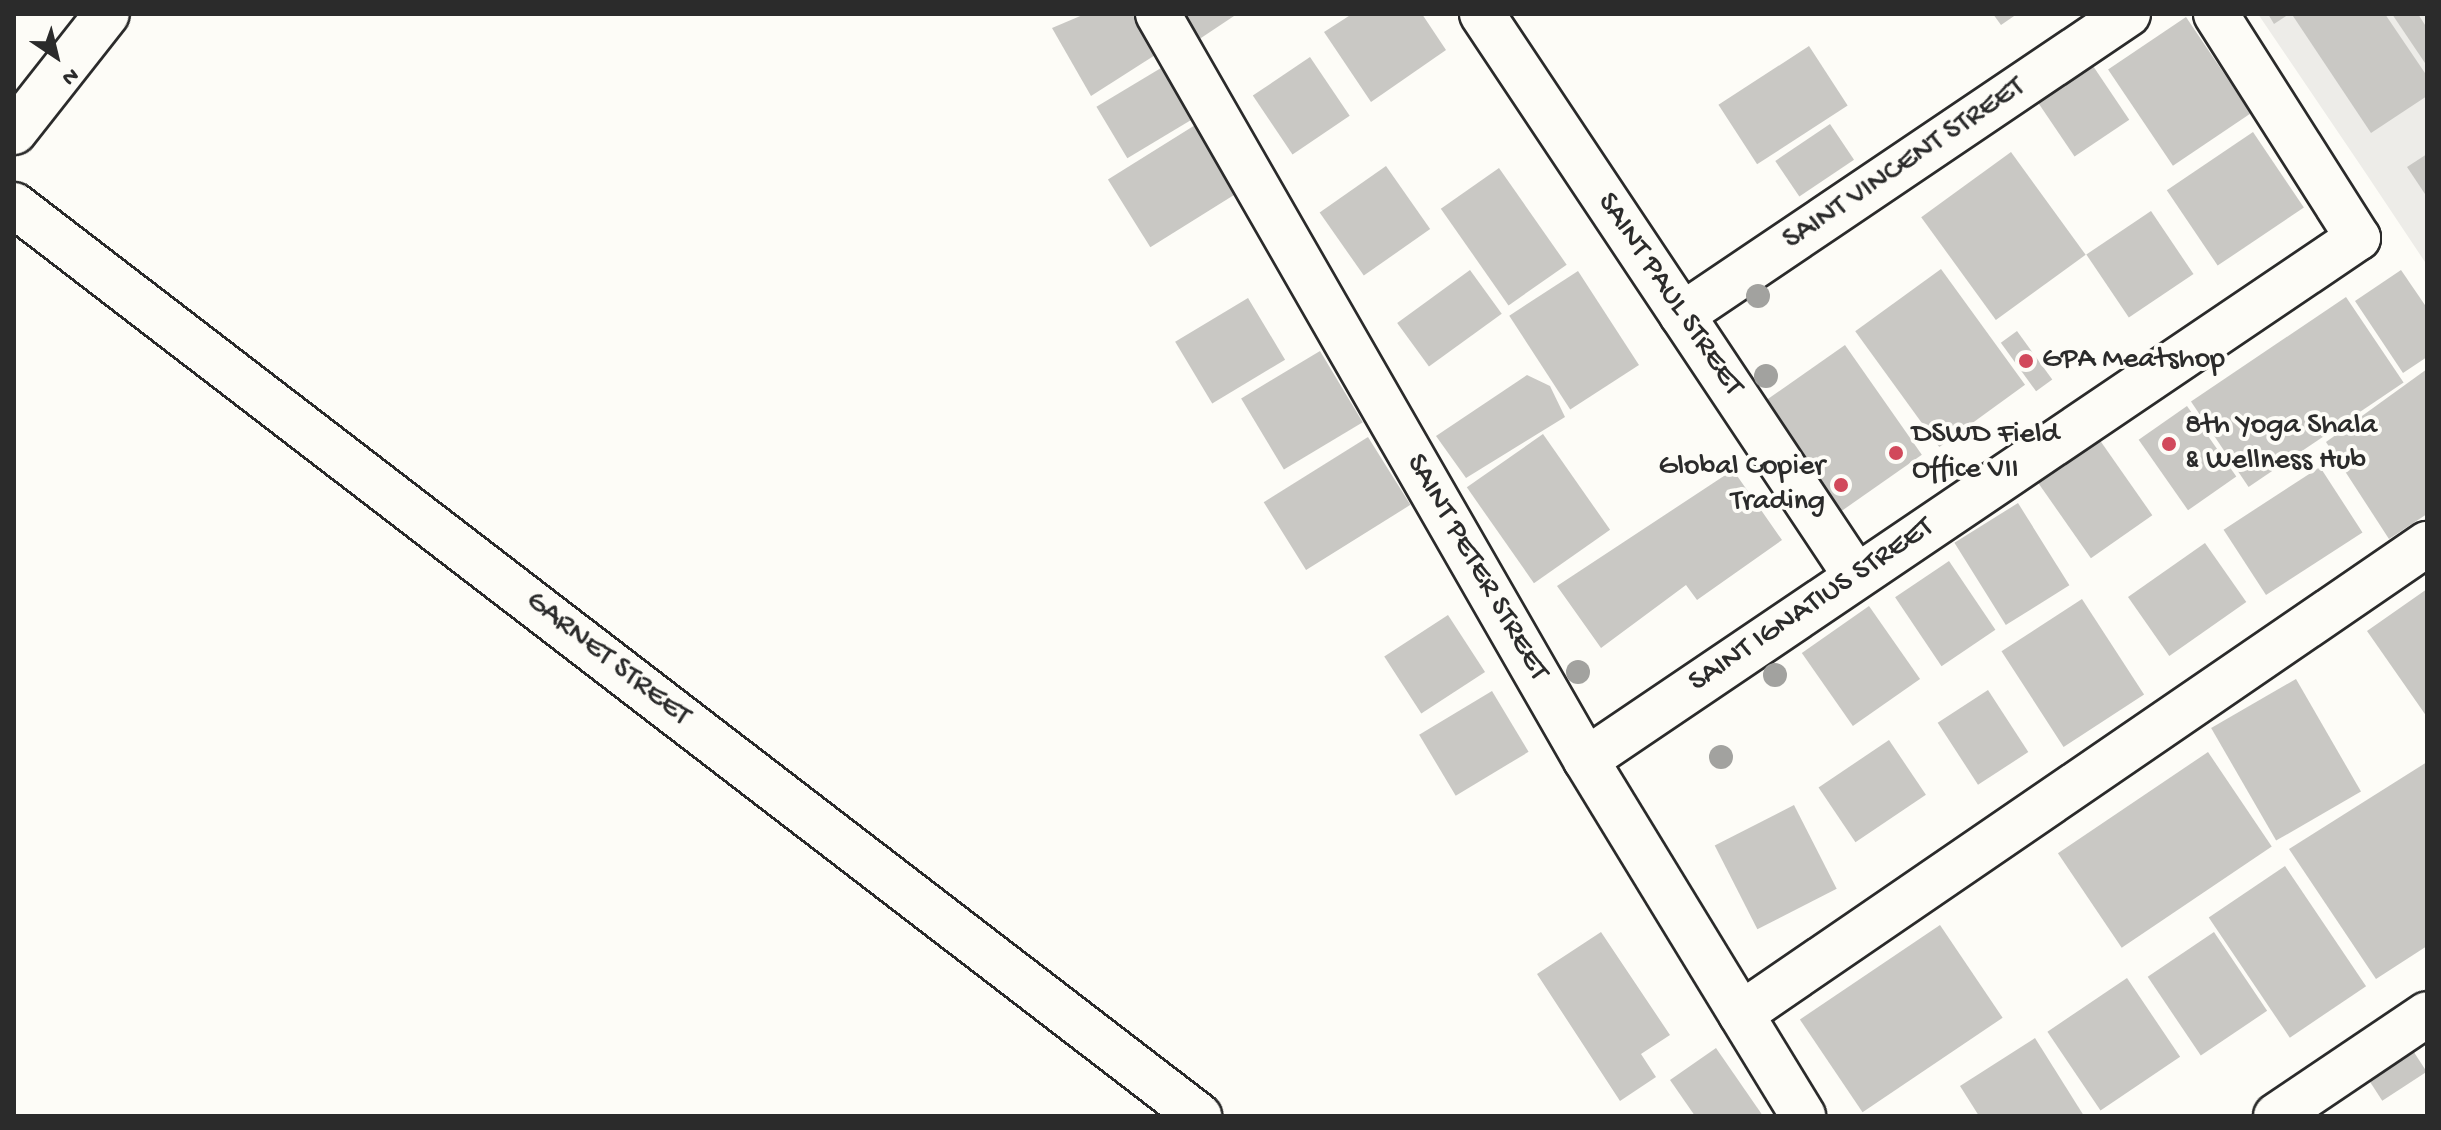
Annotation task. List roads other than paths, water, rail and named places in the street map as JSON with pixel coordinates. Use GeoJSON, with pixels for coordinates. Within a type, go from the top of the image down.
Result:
{"type":"FeatureCollection","features":[{"type":"Feature","properties":{"kind":"street"},"geometry":{"type":"LineString","coordinates":[[14,132],[107,14]]}},
{"type":"Feature","properties":{"kind":"street","name":"SAINT PETER STREET"},"geometry":{"type":"LineString","coordinates":[[1158,14],[1586,760],[1803,1116]]}},
{"type":"Feature","properties":{"kind":"street","name":"SAINT PAUL STREET"},"geometry":{"type":"LineString","coordinates":[[1482,14],[1856,576]]}},
{"type":"Feature","properties":{"kind":"street","name":"SAINT VINCENT STREET"},"geometry":{"type":"LineString","coordinates":[[1682,315],[2128,14]]}},
{"type":"Feature","properties":{"kind":"street","name":"SAINT IGNATIUS STREET"},"geometry":{"type":"LineString","coordinates":[[1586,760],[2358,238],[2216,14]]}},
{"type":"Feature","properties":{"kind":"street","name":"GARNET STREET"},"geometry":{"type":"LineString","coordinates":[[14,205],[1199,1116]]}},
{"type":"Feature","properties":{"kind":"street"},"geometry":{"type":"LineString","coordinates":[[1741,1014],[2427,544]]}},
{"type":"Feature","properties":{"kind":"street"},"geometry":{"type":"LineString","coordinates":[[2276,1116],[2427,1014]]}},
{"type":"Feature","properties":{"kind":"place","name":"GPA Meatshop"},"geometry":{"type":"Point","coordinates":[2026,361]}},
{"type":"Feature","properties":{"kind":"place","name":"8th Yoga Shala & Wellness Hub"},"geometry":{"type":"Point","coordinates":[2169,444]}},
{"type":"Feature","properties":{"kind":"place","name":"DSWD Field Office VII"},"geometry":{"type":"Point","coordinates":[1896,453]}},
{"type":"Feature","properties":{"kind":"place","name":"Global Copier Trading"},"geometry":{"type":"Point","coordinates":[1841,485]}}]}
